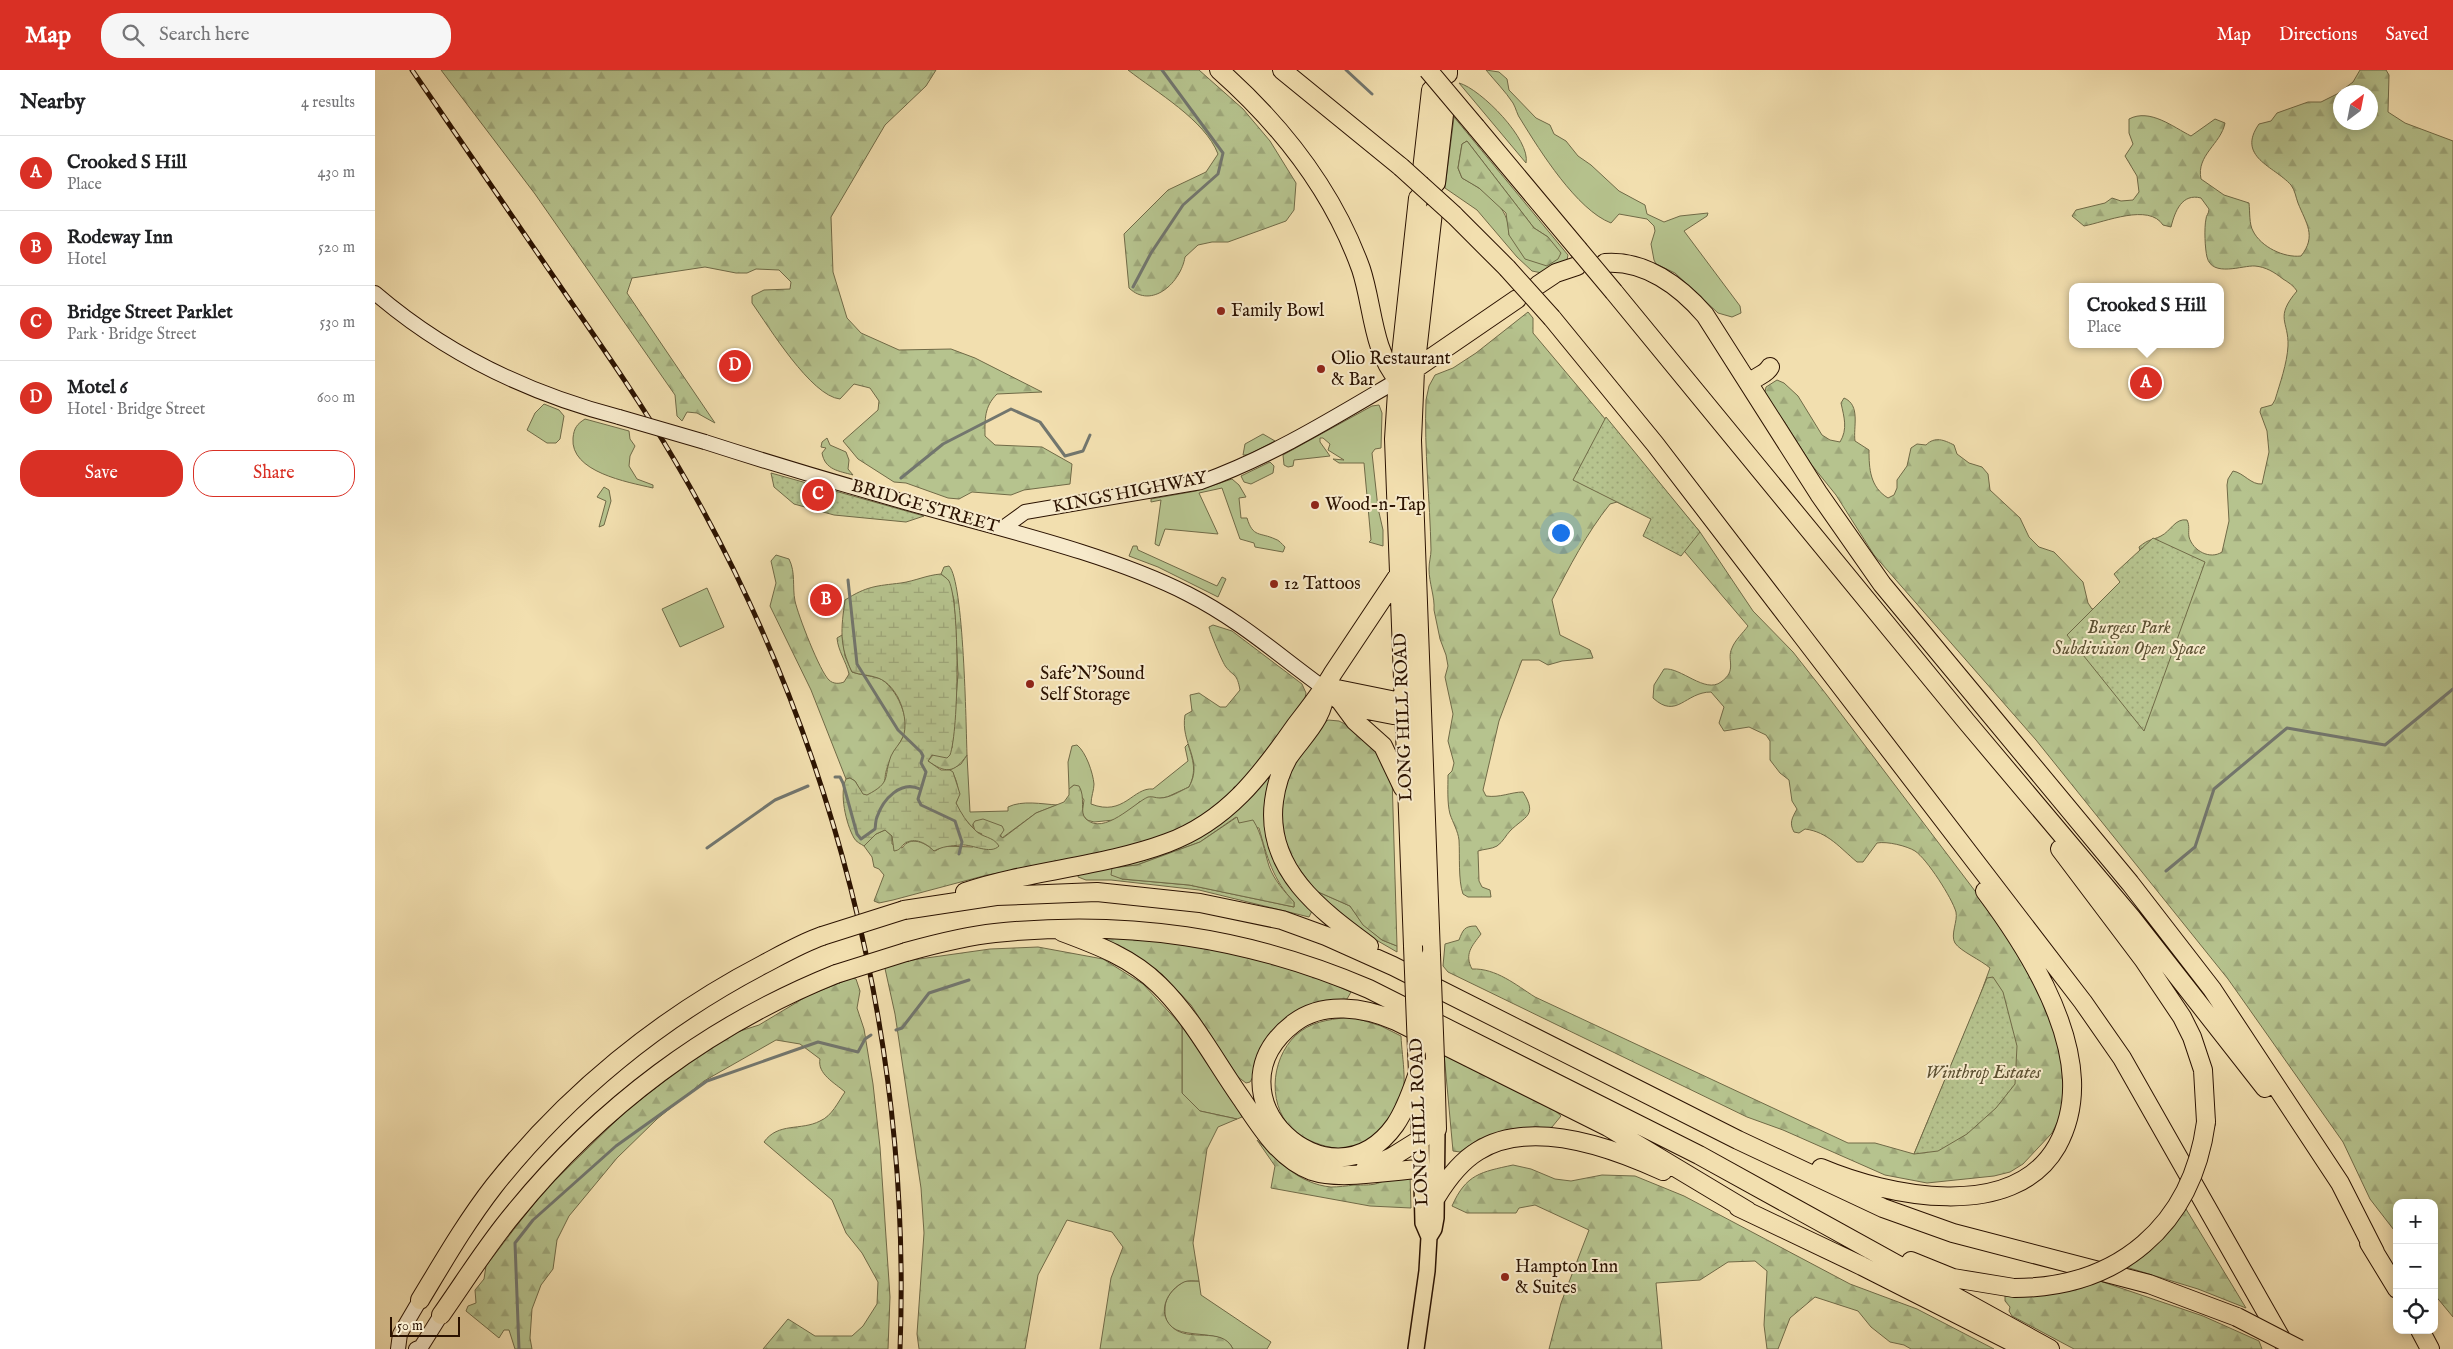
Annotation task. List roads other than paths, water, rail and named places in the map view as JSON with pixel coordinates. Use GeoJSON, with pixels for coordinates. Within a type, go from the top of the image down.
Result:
{"type":"FeatureCollection","features":[{"type":"Feature","properties":{"kind":"highway"},"geometry":{"type":"LineString","coordinates":[[1219,70],[1279,130],[1310,171],[1331,204],[1361,269],[1381,351],[1398,380]]}},
{"type":"Feature","properties":{"kind":"highway"},"geometry":{"type":"LineString","coordinates":[[1281,70],[1401,166],[1454,215],[1507,268],[1618,397],[2013,909],[2102,1029],[2133,1078],[2287,1349]]}},
{"type":"Feature","properties":{"kind":"highway"},"geometry":{"type":"LineString","coordinates":[[1428,70],[1476,127],[1577,257],[1614,292],[1770,494],[2061,850],[2143,959],[2177,1008],[2192,1037],[2204,1079],[2206,1122],[2200,1156],[2187,1187],[2171,1215],[2149,1239],[2118,1262],[2081,1279],[2043,1287],[2014,1288],[1976,1283],[1933,1271],[1789,1203]]}},
{"type":"Feature","properties":{"kind":"highway"},"geometry":{"type":"LineString","coordinates":[[1422,170],[1431,90]]}},
{"type":"Feature","properties":{"kind":"highway"},"geometry":{"type":"LineString","coordinates":[[1436,183],[1445,106]]}},
{"type":"Feature","properties":{"kind":"highway","name":"LONG HILL ROAD"},"geometry":{"type":"LineString","coordinates":[[1419,198],[1398,380],[1394,446],[1421,1140]]}},
{"type":"Feature","properties":{"kind":"highway","name":"LONG HILL ROAD"},"geometry":{"type":"LineString","coordinates":[[1433,212],[1415,370],[1413,465],[1437,1129]]}},
{"type":"Feature","properties":{"kind":"highway"},"geometry":{"type":"LineString","coordinates":[[1537,285],[1577,257]]}},
{"type":"Feature","properties":{"kind":"highway"},"geometry":{"type":"LineString","coordinates":[[1605,263],[1635,267],[1672,284],[1705,315],[1841,528],[1882,584],[2130,883],[2212,989],[2340,1183],[2375,1252]]}},
{"type":"Feature","properties":{"kind":"highway","name":"KINGS HIGHWAY"},"geometry":{"type":"LineString","coordinates":[[1398,380],[1517,299]]}},
{"type":"Feature","properties":{"kind":"highway"},"geometry":{"type":"LineString","coordinates":[[1419,330],[1440,344],[1450,344],[1459,340]]}},
{"type":"Feature","properties":{"kind":"highway"},"geometry":{"type":"LineString","coordinates":[[1660,350],[1960,713],[2131,916],[2217,1024],[2289,1122],[2393,1282]]}},
{"type":"Feature","properties":{"kind":"highway"},"geometry":{"type":"LineString","coordinates":[[1749,384],[1755,377],[1766,372],[1770,367]]}},
{"type":"Feature","properties":{"kind":"highway"},"geometry":{"type":"LineString","coordinates":[[929,906],[992,884],[1133,853],[1185,836],[1219,815],[1249,788],[1325,689],[1333,673],[1399,574]]}},
{"type":"Feature","properties":{"kind":"highway"},"geometry":{"type":"LineString","coordinates":[[1665,1102],[1735,1128],[1795,1157],[1855,1181],[1907,1194],[1932,1196],[1953,1196],[1995,1190],[2029,1176],[2051,1156],[2069,1118],[2072,1081],[2066,1040],[2034,966],[1992,900],[1887,761],[1812,648]]}},
{"type":"Feature","properties":{"kind":"highway"},"geometry":{"type":"LineString","coordinates":[[1325,689],[1321,712],[1289,757],[1279,777],[1273,810],[1274,833],[1278,849],[1293,879],[1312,901],[1371,948],[1422,979]]}},
{"type":"Feature","properties":{"kind":"highway","name":"BRIDGE STREET"},"geometry":{"type":"LineString","coordinates":[[1325,689],[1337,689],[1396,701],[1404,709]]}},
{"type":"Feature","properties":{"kind":"highway","name":"BRIDGE STREET"},"geometry":{"type":"LineString","coordinates":[[1325,689],[1341,702],[1352,707],[1393,715],[1399,714],[1404,709],[1422,708]]}},
{"type":"Feature","properties":{"kind":"highway"},"geometry":{"type":"LineString","coordinates":[[1341,702],[1355,722],[1383,746],[1391,759],[1407,799]]}},
{"type":"Feature","properties":{"kind":"highway"},"geometry":{"type":"LineString","coordinates":[[420,1300],[465,1227],[494,1186],[536,1136],[600,1075],[686,1010],[754,970],[822,936],[904,910],[996,896],[1097,892],[1164,897],[1251,912],[1282,920],[1352,947],[1422,979],[1738,1140],[1883,1208],[1953,1233],[2149,1284],[2237,1317],[2299,1349]]}},
{"type":"Feature","properties":{"kind":"highway"},"geometry":{"type":"LineString","coordinates":[[1053,929],[1104,949],[1136,967],[1158,984],[1188,1020],[1260,1126],[1285,1154],[1314,1171],[1333,1174],[1422,1169]]}},
{"type":"Feature","properties":{"kind":"highway"},"geometry":{"type":"LineString","coordinates":[[441,1315],[472,1268],[533,1190],[567,1152],[631,1095],[670,1064],[711,1036],[802,988],[836,974],[906,952],[993,933],[1053,929],[1128,930],[1213,940],[1276,954],[1321,968],[1369,989],[1641,1124],[1789,1203],[2050,1349]]}},
{"type":"Feature","properties":{"kind":"highway"},"geometry":{"type":"LineString","coordinates":[[1418,1072],[1406,1105],[1390,1132],[1368,1149],[1344,1156],[1315,1153],[1292,1142],[1272,1120],[1266,1106],[1262,1087],[1266,1061],[1274,1044],[1280,1035],[1297,1021],[1324,1010],[1338,1008],[1369,1011],[1395,1021],[1584,1114],[1748,1211]]}},
{"type":"Feature","properties":{"kind":"highway"},"geometry":{"type":"LineString","coordinates":[[1353,1174],[1385,1160],[1437,1129]]}},
{"type":"Feature","properties":{"kind":"highway"},"geometry":{"type":"LineString","coordinates":[[1437,1196],[1455,1170],[1469,1157],[1487,1146],[1509,1140],[1547,1138],[1578,1141],[1622,1153],[1748,1211],[2026,1349]]}},
{"type":"Feature","properties":{"kind":"highway"},"geometry":{"type":"LineString","coordinates":[[2422,1334],[2431,1349]]}},
{"type":"Feature","properties":{"kind":"main road","name":"BRIDGE STREET"},"geometry":{"type":"LineString","coordinates":[[375,293],[437,338],[505,376],[579,407],[705,442],[815,476],[1003,528],[1114,564],[1187,594],[1230,617],[1256,634],[1325,689]]}},
{"type":"Feature","properties":{"kind":"main road","name":"KINGS HIGHWAY"},"geometry":{"type":"LineString","coordinates":[[1003,528],[1025,512],[1201,482],[1220,475],[1279,448],[1398,380]]}},
{"type":"Feature","properties":{"kind":"main road","name":"LONG HILL ROAD"},"geometry":{"type":"LineString","coordinates":[[1416,1349],[1427,1271],[1429,1237],[1435,1225],[1437,1129]]}},
{"type":"Feature","properties":{"kind":"main road","name":"LONG HILL ROAD"},"geometry":{"type":"LineString","coordinates":[[1421,1140],[1423,1223],[1429,1237]]}},
{"type":"Feature","properties":{"kind":"main road"},"geometry":{"type":"LineString","coordinates":[[397,1349],[400,1334],[420,1300]]}},
{"type":"Feature","properties":{"kind":"main road"},"geometry":{"type":"LineString","coordinates":[[416,1349],[421,1347],[441,1315]]}},
{"type":"Feature","properties":{"kind":"waterway"},"geometry":{"type":"LineString","coordinates":[[1133,287],[1151,253],[1183,205],[1218,174],[1223,153],[1162,70]]}},
{"type":"Feature","properties":{"kind":"waterway"},"geometry":{"type":"LineString","coordinates":[[1346,70],[1372,94]]}},
{"type":"Feature","properties":{"kind":"waterway"},"geometry":{"type":"LineString","coordinates":[[901,478],[943,444],[1011,409],[1040,422],[1065,456],[1083,451],[1090,435]]}},
{"type":"Feature","properties":{"kind":"waterway"},"geometry":{"type":"LineString","coordinates":[[848,580],[857,664],[898,730],[921,752],[923,756],[921,763],[926,772],[918,799],[921,805],[955,821],[962,842],[959,854]]}},
{"type":"Feature","properties":{"kind":"waterway"},"geometry":{"type":"LineString","coordinates":[[2166,871],[2195,847],[2214,789],[2287,728],[2385,745],[2453,689]]}},
{"type":"Feature","properties":{"kind":"waterway"},"geometry":{"type":"LineString","coordinates":[[835,777],[840,777],[843,783],[857,834],[861,839],[875,829],[880,810],[888,798],[906,787],[920,789]]}},
{"type":"Feature","properties":{"kind":"waterway"},"geometry":{"type":"LineString","coordinates":[[707,848],[775,800],[808,786]]}},
{"type":"Feature","properties":{"kind":"waterway"},"geometry":{"type":"LineString","coordinates":[[896,1030],[902,1028],[929,993],[969,980]]}},
{"type":"Feature","properties":{"kind":"waterway"},"geometry":{"type":"LineString","coordinates":[[519,1349],[515,1243],[533,1220],[616,1146],[707,1081],[818,1042],[858,1052],[865,1039],[871,1035]]}},
{"type":"Feature","properties":{"kind":"railway"},"geometry":{"type":"LineString","coordinates":[[412,70],[638,400],[675,461],[730,563],[778,669],[818,777],[851,889],[875,1002],[892,1117],[900,1233],[900,1349]]}},
{"type":"Feature","properties":{"kind":"place","name":"Family Bowl"},"geometry":{"type":"Point","coordinates":[1221,311]}},
{"type":"Feature","properties":{"kind":"place","name":"Motel 6"},"geometry":{"type":"Point","coordinates":[735,366]}},
{"type":"Feature","properties":{"kind":"place","name":"Olio Restaurant & Bar"},"geometry":{"type":"Point","coordinates":[1321,369]}},
{"type":"Feature","properties":{"kind":"place","name":"Crooked S Hill"},"geometry":{"type":"Point","coordinates":[2146,383]}},
{"type":"Feature","properties":{"kind":"place","name":"Bridge Street Parklet"},"geometry":{"type":"Point","coordinates":[818,495]}},
{"type":"Feature","properties":{"kind":"place","name":"Wood-n-Tap"},"geometry":{"type":"Point","coordinates":[1315,505]}},
{"type":"Feature","properties":{"kind":"place","name":"12 Tattoos"},"geometry":{"type":"Point","coordinates":[1274,584]}},
{"type":"Feature","properties":{"kind":"place","name":"Rodeway Inn"},"geometry":{"type":"Point","coordinates":[826,600]}},
{"type":"Feature","properties":{"kind":"place","name":"Safe'N'Sound Self Storage"},"geometry":{"type":"Point","coordinates":[1030,684]}},
{"type":"Feature","properties":{"kind":"place","name":"Hampton Inn & Suites"},"geometry":{"type":"Point","coordinates":[1505,1277]}},
{"type":"Feature","properties":{"kind":"park label","name":"Burgess Park Subdivision Open Space"},"geometry":{"type":"Point","coordinates":[2129,638]}},
{"type":"Feature","properties":{"kind":"park label","name":"Winthrop Estates"},"geometry":{"type":"Point","coordinates":[1983,1073]}}]}
